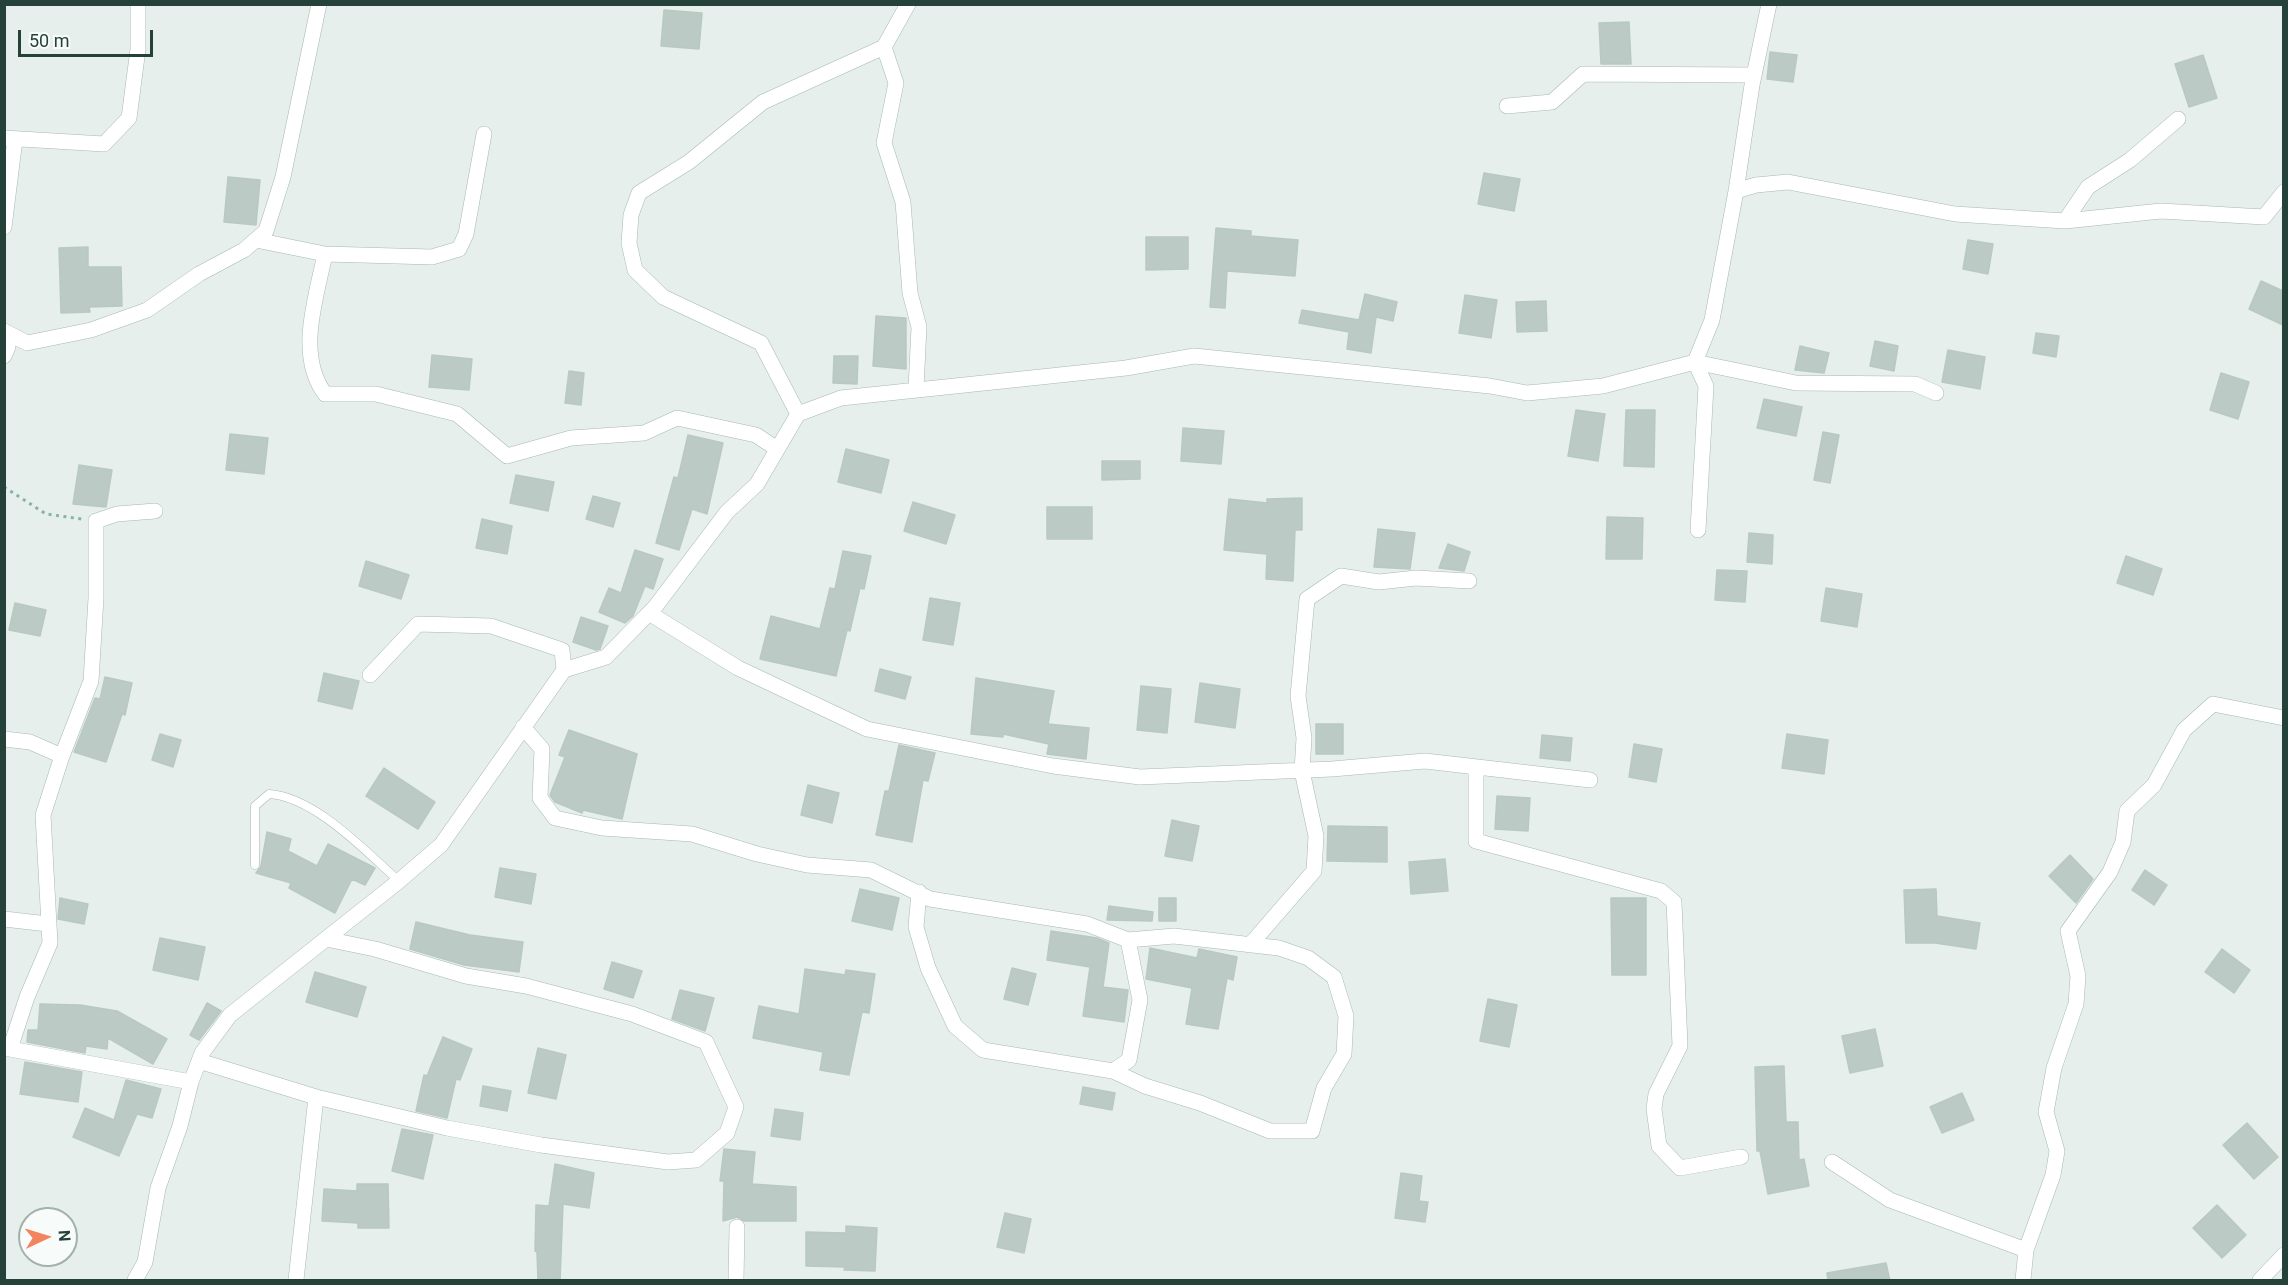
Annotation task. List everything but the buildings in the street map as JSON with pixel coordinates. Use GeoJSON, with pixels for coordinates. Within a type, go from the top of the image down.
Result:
{"type":"FeatureCollection","features":[{"type":"Feature","properties":{"kind":"street"},"geometry":{"type":"LineString","coordinates":[[4,227],[10,138],[104,144],[129,118],[138,49],[138,4]]}},
{"type":"Feature","properties":{"kind":"street"},"geometry":{"type":"LineString","coordinates":[[4,331],[27,344],[91,330],[147,310],[199,274],[244,250],[266,231],[283,177],[319,4]]}},
{"type":"Feature","properties":{"kind":"street"},"geometry":{"type":"LineString","coordinates":[[798,414],[760,343],[663,297],[635,270],[629,243],[631,215],[639,193],[689,162],[763,102],[884,47],[908,4]]}},
{"type":"Feature","properties":{"kind":"street"},"geometry":{"type":"LineString","coordinates":[[1698,530],[1706,386],[1695,362],[1712,320],[1736,191],[1754,75],[1769,4]]}},
{"type":"Feature","properties":{"kind":"street"},"geometry":{"type":"LineString","coordinates":[[884,47],[896,83],[884,143],[903,202],[910,293],[919,327],[916,388]]}},
{"type":"Feature","properties":{"kind":"street"},"geometry":{"type":"LineString","coordinates":[[1507,106],[1552,102],[1583,74],[1754,75]]}},
{"type":"Feature","properties":{"kind":"street"},"geometry":{"type":"LineString","coordinates":[[2065,221],[2088,187],[2130,160],[2178,118]]}},
{"type":"Feature","properties":{"kind":"street"},"geometry":{"type":"LineString","coordinates":[[256,240],[325,254],[432,257],[459,249],[466,234],[484,134]]}},
{"type":"Feature","properties":{"kind":"street"},"geometry":{"type":"LineString","coordinates":[[1736,191],[1756,185],[1788,182],[1955,214],[2065,221],[2161,211],[2264,217],[2283,192]]}},
{"type":"Feature","properties":{"kind":"street"},"geometry":{"type":"LineString","coordinates":[[325,254],[310,327],[314,380],[325,394],[376,394],[457,414],[507,456],[571,438],[644,433],[677,418],[756,435],[777,449]]}},
{"type":"Feature","properties":{"kind":"street"},"geometry":{"type":"LineString","coordinates":[[4,336],[9,347],[4,356]]}},
{"type":"Feature","properties":{"kind":"street"},"geometry":{"type":"LineString","coordinates":[[135,1281],[145,1262],[158,1188],[180,1126],[191,1082],[199,1061],[230,1015],[399,881],[441,844],[564,670],[606,657],[649,613],[727,512],[757,484],[798,414],[841,398],[916,388],[1126,368],[1194,356],[1490,386],[1527,393],[1603,386],[1695,362],[1796,383],[1915,384],[1936,393]]}},
{"type":"Feature","properties":{"kind":"street"},"geometry":{"type":"LineString","coordinates":[[155,511],[117,514],[96,521],[96,598],[91,681],[62,756],[43,815],[50,944],[7,1049],[191,1082]]}},
{"type":"Feature","properties":{"kind":"street"},"geometry":{"type":"LineString","coordinates":[[1250,945],[1314,871],[1316,836],[1302,771],[1304,738],[1298,696],[1307,599],[1341,576],[1380,582],[1416,579],[1469,581]]}},
{"type":"Feature","properties":{"kind":"street"},"geometry":{"type":"LineString","coordinates":[[649,613],[738,668],[867,729],[1053,766],[1140,777],[1302,771],[1425,761],[1590,780]]}},
{"type":"Feature","properties":{"kind":"street"},"geometry":{"type":"LineString","coordinates":[[370,675],[418,624],[491,626],[562,650],[564,670]]}},
{"type":"Feature","properties":{"kind":"street"},"geometry":{"type":"LineString","coordinates":[[2023,1281],[2026,1250],[2053,1175],[2057,1151],[2046,1112],[2055,1068],[2076,1004],[2078,976],[2068,931],[2110,872],[2122,842],[2127,811],[2154,785],[2184,730],[2212,704],[2283,718]]}},
{"type":"Feature","properties":{"kind":"street"},"geometry":{"type":"LineString","coordinates":[[523,727],[542,749],[540,798],[555,818],[602,828],[692,834],[757,854],[807,865],[871,870],[919,892],[930,898],[1087,924],[1128,940],[1174,936],[1279,948],[1308,958],[1334,977],[1346,1016],[1344,1054],[1324,1088],[1312,1131],[1270,1131],[1200,1103],[1145,1086],[1113,1071],[983,1050],[955,1026],[927,968],[916,927],[919,892]]}},
{"type":"Feature","properties":{"kind":"street"},"geometry":{"type":"LineString","coordinates":[[4,739],[30,742],[62,756]]}},
{"type":"Feature","properties":{"kind":"street"},"geometry":{"type":"LineString","coordinates":[[1476,767],[1476,841],[1661,891],[1674,902],[1680,1046],[1656,1094],[1654,1109],[1659,1146],[1680,1168],[1741,1157]]}},
{"type":"Feature","properties":{"kind":"street"},"geometry":{"type":"LineString","coordinates":[[4,919],[48,924]]}},
{"type":"Feature","properties":{"kind":"street"},"geometry":{"type":"LineString","coordinates":[[199,1061],[316,1097],[447,1128],[541,1145],[668,1162],[696,1160],[727,1133],[736,1107],[706,1042],[632,1014],[526,986],[466,976],[375,949],[326,939]]}},
{"type":"Feature","properties":{"kind":"street"},"geometry":{"type":"LineString","coordinates":[[1113,1071],[1128,1060],[1140,1000],[1128,940]]}},
{"type":"Feature","properties":{"kind":"street"},"geometry":{"type":"LineString","coordinates":[[296,1281],[316,1097]]}},
{"type":"Feature","properties":{"kind":"street"},"geometry":{"type":"LineString","coordinates":[[1833,1162],[1890,1200],[2026,1250]]}},
{"type":"Feature","properties":{"kind":"street"},"geometry":{"type":"LineString","coordinates":[[736,1281],[737,1227]]}},
{"type":"Feature","properties":{"kind":"street"},"geometry":{"type":"LineString","coordinates":[[2260,1281],[2283,1255]]}},
{"type":"Feature","properties":{"kind":"lane"},"geometry":{"type":"LineString","coordinates":[[255,865],[255,806],[269,794],[287,795],[335,825],[399,881]]}},
{"type":"Feature","properties":{"kind":"path"},"geometry":{"type":"LineString","coordinates":[[4,487],[45,514],[96,521]]}}]}
